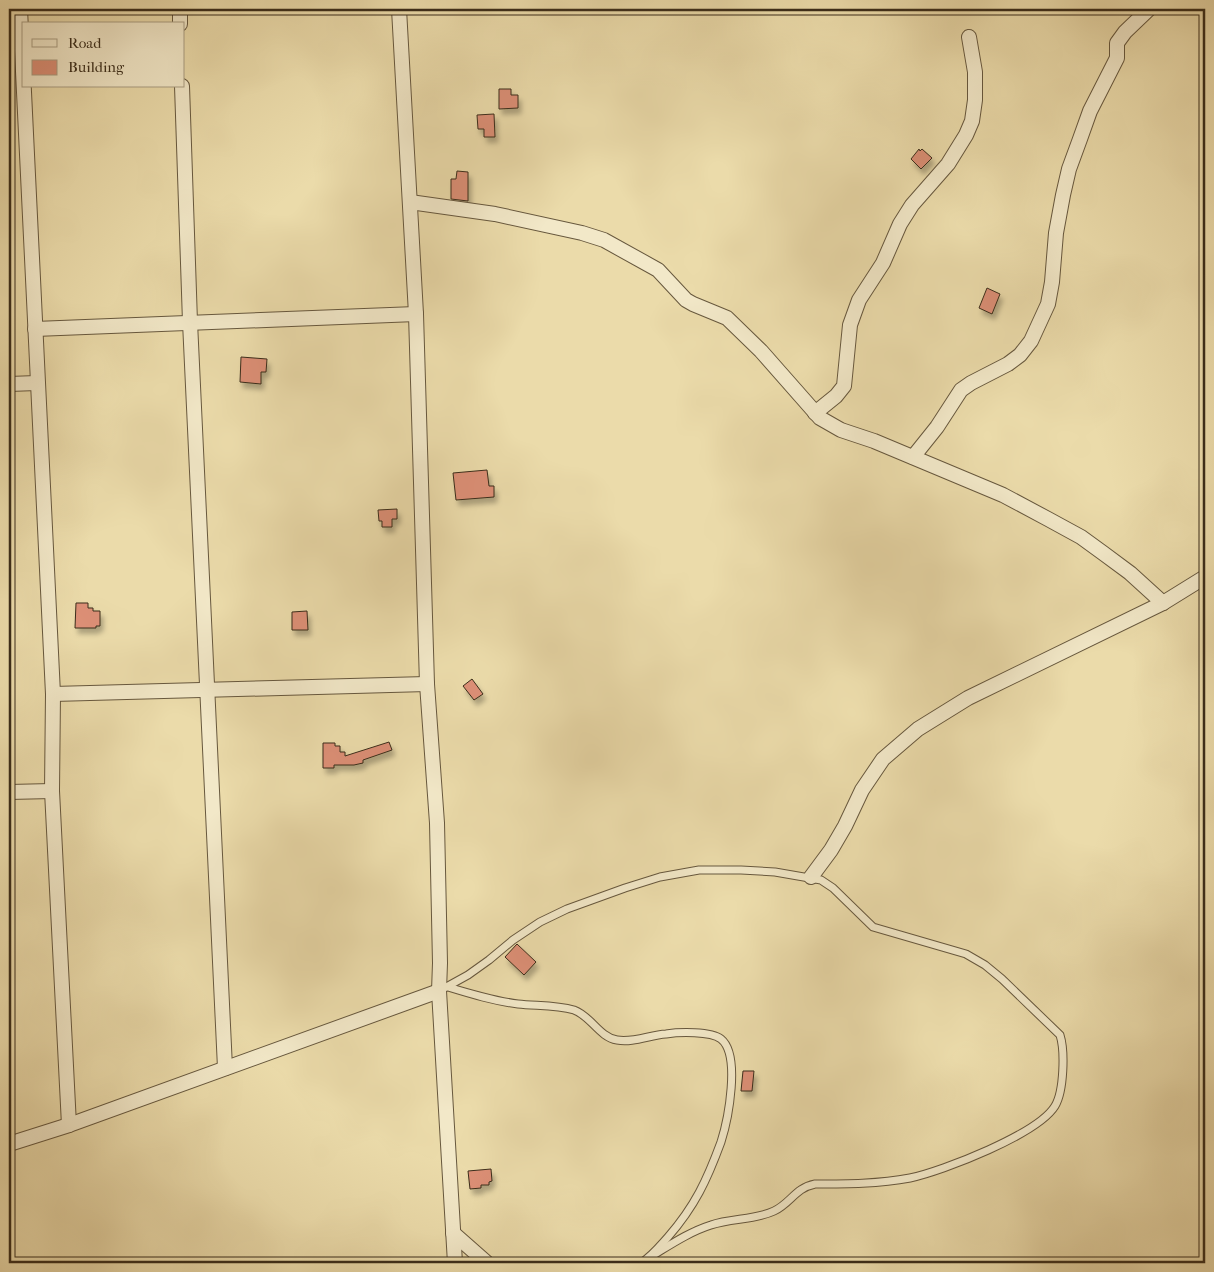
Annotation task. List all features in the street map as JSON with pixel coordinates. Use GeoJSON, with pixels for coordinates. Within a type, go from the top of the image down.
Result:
{"type":"FeatureCollection","features":[{"type":"Feature","properties":{"kind":"street"},"geometry":{"type":"LineString","coordinates":[[20,9],[22,52]]}},
{"type":"Feature","properties":{"kind":"street"},"geometry":{"type":"LineString","coordinates":[[180,9],[180,22]]}},
{"type":"Feature","properties":{"kind":"street"},"geometry":{"type":"LineString","coordinates":[[399,9],[416,314],[427,684],[437,823],[440,963],[443,989],[455,1263]]}},
{"type":"Feature","properties":{"kind":"street"},"geometry":{"type":"LineString","coordinates":[[913,457],[938,427],[961,390],[971,382],[1008,364],[1020,355],[1031,341],[1048,304],[1056,234],[1063,195],[1077,146],[1090,111],[1117,58],[1117,42],[1149,9]]}},
{"type":"Feature","properties":{"kind":"street"},"geometry":{"type":"LineString","coordinates":[[816,413],[836,396],[844,386],[850,325],[859,300],[883,264],[900,224],[912,205],[948,164],[966,135],[972,121],[975,100],[975,72],[969,37]]}},
{"type":"Feature","properties":{"kind":"street"},"geometry":{"type":"LineString","coordinates":[[24,88],[53,694],[52,791],[69,1125]]}},
{"type":"Feature","properties":{"kind":"street"},"geometry":{"type":"LineString","coordinates":[[182,88],[190,322],[224,1068]]}},
{"type":"Feature","properties":{"kind":"street"},"geometry":{"type":"LineString","coordinates":[[410,202],[504,216],[582,233],[604,240],[658,270],[686,300],[727,318],[756,345],[820,418],[841,430],[874,441],[1004,495],[1081,537],[1130,573],[1163,603]]}},
{"type":"Feature","properties":{"kind":"street"},"geometry":{"type":"LineString","coordinates":[[35,329],[416,314]]}},
{"type":"Feature","properties":{"kind":"street"},"geometry":{"type":"LineString","coordinates":[[9,384],[37,383]]}},
{"type":"Feature","properties":{"kind":"street"},"geometry":{"type":"LineString","coordinates":[[811,877],[831,850],[862,790],[883,759],[918,729],[968,698],[1163,603],[1205,577]]}},
{"type":"Feature","properties":{"kind":"street"},"geometry":{"type":"LineString","coordinates":[[53,694],[427,684]]}},
{"type":"Feature","properties":{"kind":"street"},"geometry":{"type":"LineString","coordinates":[[9,792],[52,791]]}},
{"type":"Feature","properties":{"kind":"street"},"geometry":{"type":"LineString","coordinates":[[9,1144],[69,1125],[443,989]]}},
{"type":"Feature","properties":{"kind":"street"},"geometry":{"type":"LineString","coordinates":[[453,1234],[487,1263]]}},
{"type":"Feature","properties":{"kind":"lane"},"geometry":{"type":"LineString","coordinates":[[443,989],[482,965],[513,940],[540,922],[567,909],[660,877],[699,870],[775,872],[821,880],[833,888],[873,927],[966,954],[985,965],[1002,979],[1060,1035],[1063,1044],[1062,1066],[1060,1089],[1055,1106],[1019,1136],[966,1159],[911,1178],[870,1183],[815,1184],[806,1186],[776,1210],[767,1214],[710,1225],[686,1236],[641,1263]]}},
{"type":"Feature","properties":{"kind":"lane"},"geometry":{"type":"LineString","coordinates":[[443,989],[517,1004],[564,1007],[577,1011],[587,1017],[608,1037],[617,1040],[628,1041],[664,1034],[710,1034],[720,1038],[727,1046],[730,1064],[730,1095],[724,1134],[710,1174],[696,1200],[680,1223],[650,1257]]}},
{"type":"Feature","properties":{"kind":"building"},"geometry":{"type":"Polygon","coordinates":[[[499,89],[511,89],[511,95],[518,95],[518,108],[499,109],[499,89]]]}},
{"type":"Feature","properties":{"kind":"building"},"geometry":{"type":"Polygon","coordinates":[[[494,114],[495,137],[484,137],[484,129],[478,129],[477,115],[494,114]]]}},
{"type":"Feature","properties":{"kind":"building"},"geometry":{"type":"Polygon","coordinates":[[[919,149],[920,151],[922,149],[932,158],[921,169],[911,159],[919,149]]]}},
{"type":"Feature","properties":{"kind":"building"},"geometry":{"type":"Polygon","coordinates":[[[457,171],[468,172],[468,201],[451,199],[451,179],[456,179],[457,171]]]}},
{"type":"Feature","properties":{"kind":"building"},"geometry":{"type":"Polygon","coordinates":[[[987,288],[1000,294],[992,314],[979,308],[987,288]]]}},
{"type":"Feature","properties":{"kind":"building"},"geometry":{"type":"Polygon","coordinates":[[[241,357],[267,359],[266,372],[261,372],[261,384],[240,382],[241,357]]]}},
{"type":"Feature","properties":{"kind":"building"},"geometry":{"type":"Polygon","coordinates":[[[487,470],[489,486],[494,486],[494,497],[456,500],[453,473],[487,470]]]}},
{"type":"Feature","properties":{"kind":"building"},"geometry":{"type":"Polygon","coordinates":[[[397,509],[397,519],[392,519],[392,527],[382,527],[382,521],[379,521],[378,510],[397,509]]]}},
{"type":"Feature","properties":{"kind":"building"},"geometry":{"type":"Polygon","coordinates":[[[76,603],[88,603],[88,608],[93,608],[93,611],[100,611],[100,626],[96,626],[96,628],[75,628],[76,603]]]}},
{"type":"Feature","properties":{"kind":"building"},"geometry":{"type":"Polygon","coordinates":[[[307,611],[308,630],[292,630],[292,612],[307,611]]]}},
{"type":"Feature","properties":{"kind":"building"},"geometry":{"type":"Polygon","coordinates":[[[472,679],[483,694],[474,700],[463,686],[472,679]]]}},
{"type":"Feature","properties":{"kind":"building"},"geometry":{"type":"Polygon","coordinates":[[[389,742],[392,750],[363,760],[363,763],[334,765],[334,768],[323,768],[323,743],[335,743],[335,746],[340,746],[340,752],[345,752],[345,756],[389,742]]]}},
{"type":"Feature","properties":{"kind":"building"},"geometry":{"type":"Polygon","coordinates":[[[517,944],[536,962],[524,975],[505,957],[517,944]]]}},
{"type":"Feature","properties":{"kind":"building"},"geometry":{"type":"Polygon","coordinates":[[[743,1071],[754,1071],[752,1091],[741,1091],[743,1071]]]}},
{"type":"Feature","properties":{"kind":"building"},"geometry":{"type":"Polygon","coordinates":[[[491,1169],[492,1181],[489,1182],[489,1185],[481,1185],[481,1188],[470,1189],[468,1171],[491,1169]]]}}]}
